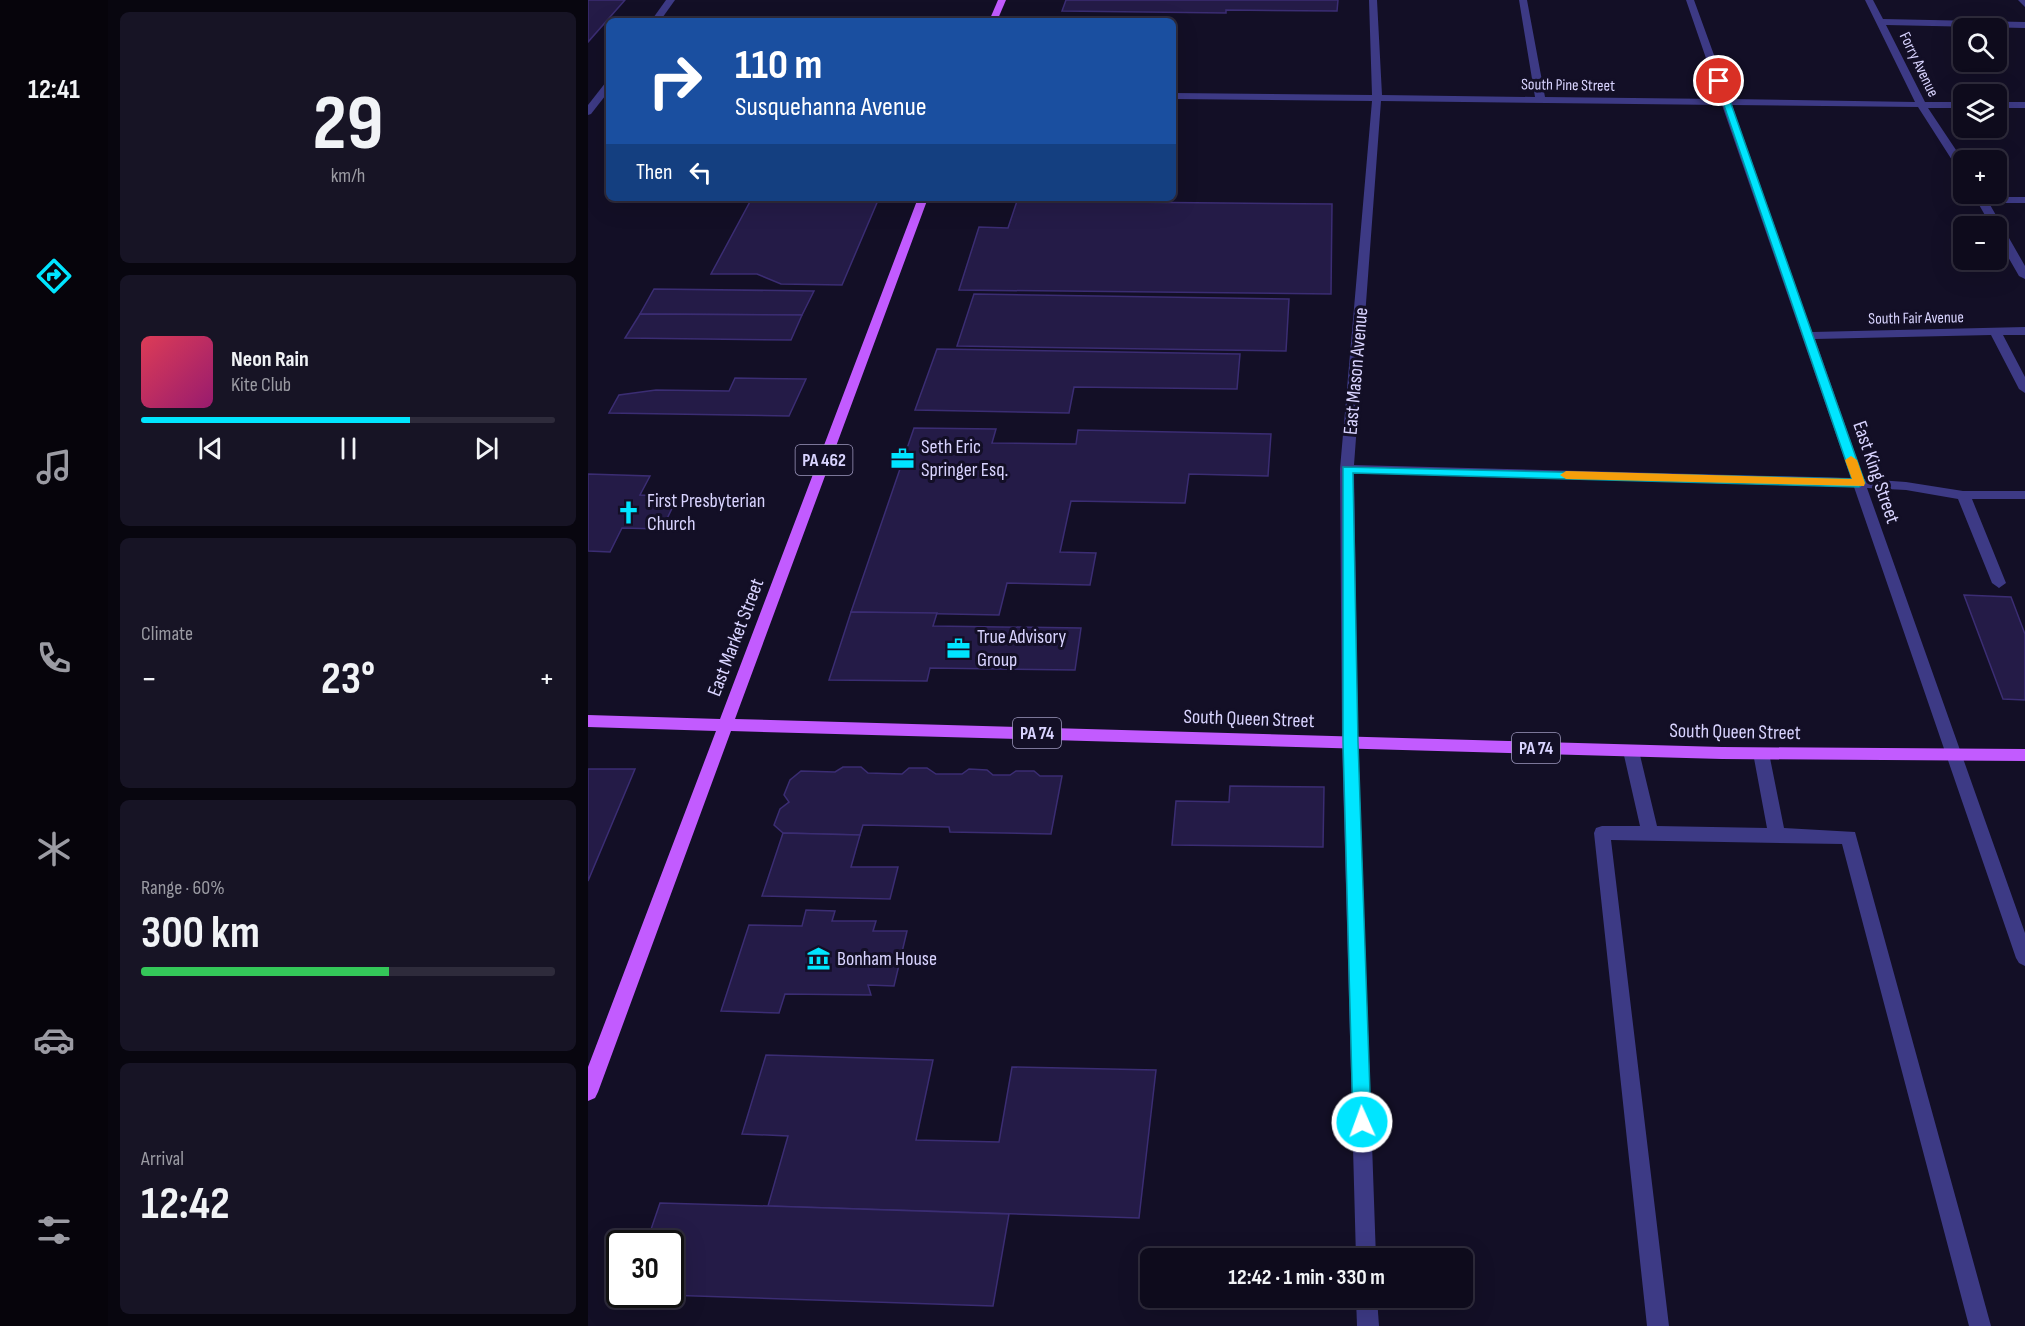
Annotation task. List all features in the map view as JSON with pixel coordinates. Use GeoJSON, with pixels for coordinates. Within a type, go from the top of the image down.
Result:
{"type":"FeatureCollection","features":[{"type":"Feature","properties":{"kind":"main road"},"geometry":{"type":"LineString","coordinates":[[994,18],[1002,0]]}},
{"type":"Feature","properties":{"kind":"main road","name":"East Market Street"},"geometry":{"type":"LineString","coordinates":[[588,1092],[724,723],[922,201]]}},
{"type":"Feature","properties":{"kind":"main road","name":"PA 74"},"geometry":{"type":"LineString","coordinates":[[588,721],[724,723]]}},
{"type":"Feature","properties":{"kind":"main road","name":"South Queen Street"},"geometry":{"type":"LineString","coordinates":[[724,723],[1631,751],[2025,755]]}},
{"type":"Feature","properties":{"kind":"street"},"geometry":{"type":"LineString","coordinates":[[657,18],[671,0]]}},
{"type":"Feature","properties":{"kind":"street","name":"East Mason Avenue"},"geometry":{"type":"LineString","coordinates":[[1366,1248],[1350,742],[1347,469],[1377,97],[1373,0]]}},
{"type":"Feature","properties":{"kind":"street"},"geometry":{"type":"LineString","coordinates":[[1523,0],[1540,99]]}},
{"type":"Feature","properties":{"kind":"street","name":"East King Street"},"geometry":{"type":"LineString","coordinates":[[1690,0],[2025,958]]}},
{"type":"Feature","properties":{"kind":"street","name":"Forry Avenue"},"geometry":{"type":"LineString","coordinates":[[1869,0],[1921,104],[1953,154]]}},
{"type":"Feature","properties":{"kind":"street"},"geometry":{"type":"LineString","coordinates":[[1881,22],[2025,25]]}},
{"type":"Feature","properties":{"kind":"street"},"geometry":{"type":"LineString","coordinates":[[588,92],[606,90]]}},
{"type":"Feature","properties":{"kind":"street"},"geometry":{"type":"LineString","coordinates":[[588,112],[606,91]]}},
{"type":"Feature","properties":{"kind":"street","name":"South Pine Street"},"geometry":{"type":"LineString","coordinates":[[1176,96],[1953,105]]}},
{"type":"Feature","properties":{"kind":"street"},"geometry":{"type":"LineString","coordinates":[[2007,105],[2025,105]]}},
{"type":"Feature","properties":{"kind":"street"},"geometry":{"type":"LineString","coordinates":[[2007,199],[2025,200]]}},
{"type":"Feature","properties":{"kind":"street"},"geometry":{"type":"LineString","coordinates":[[1984,204],[2025,276]]}},
{"type":"Feature","properties":{"kind":"street","name":"South Fair Avenue"},"geometry":{"type":"LineString","coordinates":[[1808,336],[2025,331]]}},
{"type":"Feature","properties":{"kind":"street"},"geometry":{"type":"LineString","coordinates":[[1995,332],[2025,389]]}},
{"type":"Feature","properties":{"kind":"street"},"geometry":{"type":"LineString","coordinates":[[1347,469],[1859,483],[1906,486],[1964,495],[2025,495]]}},
{"type":"Feature","properties":{"kind":"street"},"geometry":{"type":"LineString","coordinates":[[1964,495],[1999,583]]}},
{"type":"Feature","properties":{"kind":"street"},"geometry":{"type":"LineString","coordinates":[[1631,751],[1650,833]]}},
{"type":"Feature","properties":{"kind":"street"},"geometry":{"type":"LineString","coordinates":[[1761,753],[1777,835]]}},
{"type":"Feature","properties":{"kind":"street"},"geometry":{"type":"LineString","coordinates":[[1658,1326],[1602,833],[1849,837],[1980,1326]]}},
{"type":"Feature","properties":{"kind":"street"},"geometry":{"type":"LineString","coordinates":[[1367,1308],[1368,1326]]}},
{"type":"Feature","properties":{"kind":"building"},"geometry":{"type":"Polygon","coordinates":[[[588,0],[625,0],[609,18],[606,18],[606,22],[588,42],[588,0]]]}},
{"type":"Feature","properties":{"kind":"building"},"geometry":{"type":"Polygon","coordinates":[[[1066,0],[1338,0],[1337,11],[1226,10],[1226,13],[1062,11],[1066,0]]]}},
{"type":"Feature","properties":{"kind":"building"},"geometry":{"type":"Polygon","coordinates":[[[750,201],[878,201],[842,285],[781,284],[757,274],[711,274],[750,201]]]}},
{"type":"Feature","properties":{"kind":"building"},"geometry":{"type":"Polygon","coordinates":[[[1017,201],[1332,204],[1331,294],[959,290],[979,227],[1008,228],[1017,201]]]}},
{"type":"Feature","properties":{"kind":"building"},"geometry":{"type":"Polygon","coordinates":[[[654,289],[814,291],[802,315],[640,314],[654,289]]]}},
{"type":"Feature","properties":{"kind":"building"},"geometry":{"type":"Polygon","coordinates":[[[974,294],[1289,299],[1286,351],[957,346],[974,294]]]}},
{"type":"Feature","properties":{"kind":"building"},"geometry":{"type":"Polygon","coordinates":[[[640,314],[802,315],[791,340],[625,338],[640,314]]]}},
{"type":"Feature","properties":{"kind":"building"},"geometry":{"type":"Polygon","coordinates":[[[937,349],[1240,354],[1237,389],[1074,387],[1069,413],[915,410],[937,349]]]}},
{"type":"Feature","properties":{"kind":"building"},"geometry":{"type":"Polygon","coordinates":[[[735,378],[806,379],[789,416],[609,413],[619,395],[656,390],[729,391],[735,378]]]}},
{"type":"Feature","properties":{"kind":"building"},"geometry":{"type":"Polygon","coordinates":[[[914,428],[996,429],[992,443],[1076,444],[1078,430],[1271,434],[1268,476],[1189,474],[1185,503],[1071,501],[1060,552],[1096,553],[1090,585],[1007,583],[999,615],[851,612],[914,428]]]}},
{"type":"Feature","properties":{"kind":"building","name":"First Presbyterian Church"},"geometry":{"type":"Polygon","coordinates":[[[588,474],[650,476],[640,495],[678,496],[662,529],[622,528],[610,552],[588,551],[588,474]]]}},
{"type":"Feature","properties":{"kind":"building"},"geometry":{"type":"Polygon","coordinates":[[[1964,595],[2011,597],[2025,634],[2025,700],[2003,699],[1964,595]]]}},
{"type":"Feature","properties":{"kind":"building","name":"True Advisory Group"},"geometry":{"type":"Polygon","coordinates":[[[851,612],[937,613],[933,626],[1081,628],[1075,670],[930,668],[927,681],[829,680],[851,612]]]}},
{"type":"Feature","properties":{"kind":"building"},"geometry":{"type":"Polygon","coordinates":[[[843,767],[861,767],[868,773],[902,774],[909,768],[927,768],[936,774],[962,774],[969,769],[987,770],[993,775],[1034,771],[1040,776],[1062,776],[1051,834],[950,832],[949,827],[863,825],[860,835],[783,833],[774,825],[780,809],[789,802],[784,795],[790,780],[801,771],[835,772],[843,767]]]}},
{"type":"Feature","properties":{"kind":"building"},"geometry":{"type":"Polygon","coordinates":[[[588,769],[635,769],[588,881],[588,769]]]}},
{"type":"Feature","properties":{"kind":"building"},"geometry":{"type":"Polygon","coordinates":[[[1230,786],[1324,787],[1323,847],[1172,845],[1176,801],[1229,802],[1230,786]]]}},
{"type":"Feature","properties":{"kind":"building"},"geometry":{"type":"Polygon","coordinates":[[[783,833],[860,835],[851,867],[898,867],[890,899],[762,896],[783,833]]]}},
{"type":"Feature","properties":{"kind":"building","name":"Bonham House"},"geometry":{"type":"Polygon","coordinates":[[[806,910],[835,911],[832,921],[876,921],[873,931],[907,931],[894,986],[868,985],[871,995],[785,994],[779,1013],[721,1011],[749,925],[802,926],[806,910]]]}},
{"type":"Feature","properties":{"kind":"building"},"geometry":{"type":"Polygon","coordinates":[[[766,1055],[933,1060],[916,1140],[999,1142],[1012,1067],[1156,1070],[1139,1218],[768,1206],[788,1136],[742,1134],[766,1055]]]}},
{"type":"Feature","properties":{"kind":"building"},"geometry":{"type":"Polygon","coordinates":[[[660,1203],[1009,1214],[993,1306],[684,1296],[684,1230],[651,1230],[660,1203]]]}},
{"type":"Feature","properties":{"kind":"slow traffic"},"geometry":{"type":"LineString","coordinates":[[1566,475],[1859,483],[1851,460]]}},
{"type":"Feature","properties":{"kind":"place","name":"Seth Eric Springer Esq."},"geometry":{"type":"Point","coordinates":[903,458]}},
{"type":"Feature","properties":{"kind":"place","name":"First Presbyterian Church"},"geometry":{"type":"Point","coordinates":[629,512]}},
{"type":"Feature","properties":{"kind":"place","name":"True Advisory Group"},"geometry":{"type":"Point","coordinates":[959,648]}},
{"type":"Feature","properties":{"kind":"place","name":"Bonham House"},"geometry":{"type":"Point","coordinates":[819,958]}},
{"type":"Feature","properties":{"kind":"route"},"geometry":{"type":"LineString","coordinates":[[1362,1122],[1350,742],[1347,469],[1859,483],[1719,81]]}}]}
